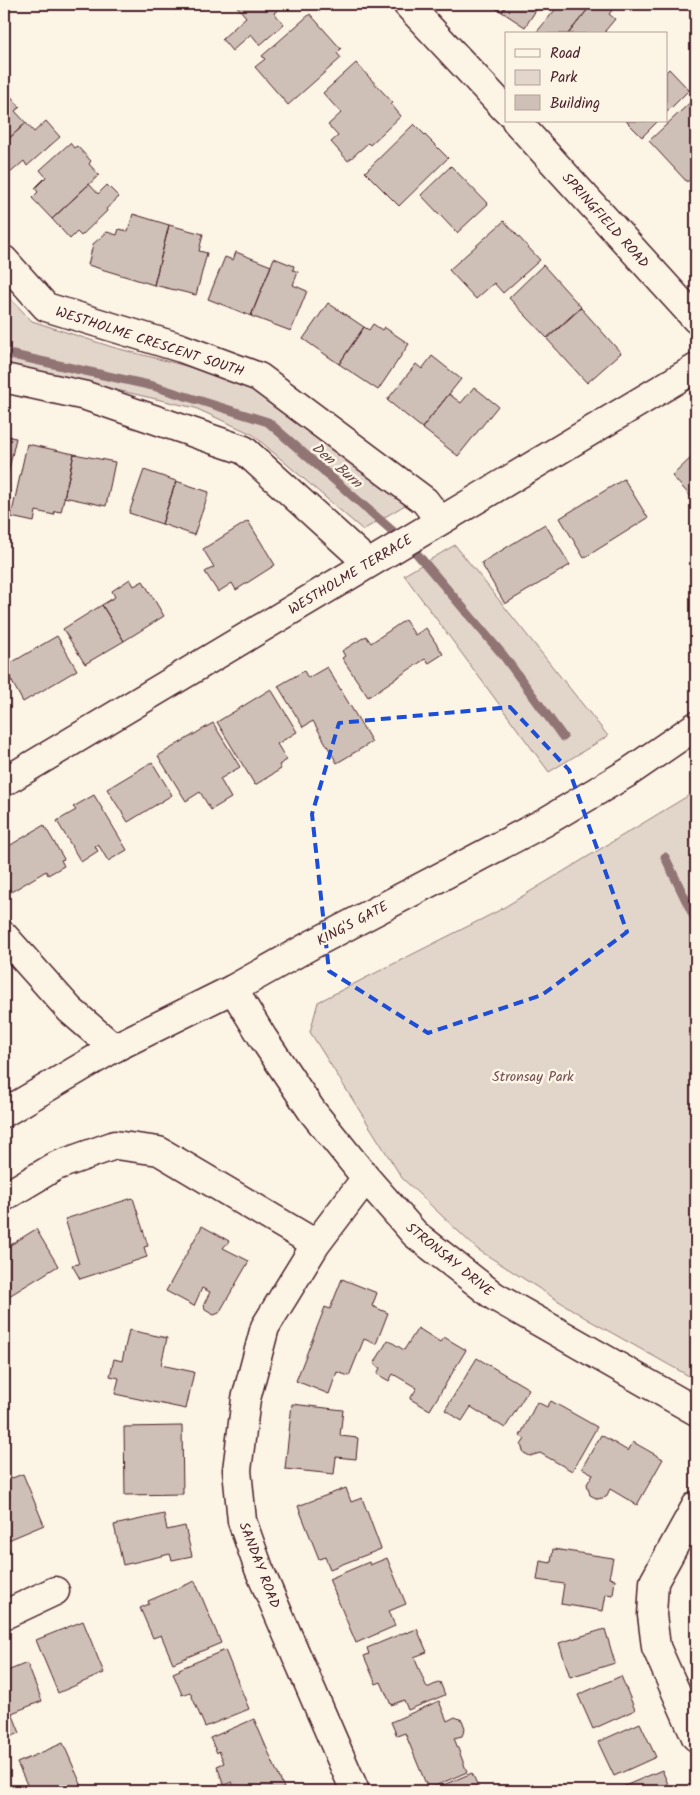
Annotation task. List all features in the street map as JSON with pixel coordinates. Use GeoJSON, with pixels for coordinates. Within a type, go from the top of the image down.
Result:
{"type":"FeatureCollection","features":[{"type":"Feature","properties":{"kind":"street"},"geometry":{"type":"LineString","coordinates":[[407,4],[505,109]]}},
{"type":"Feature","properties":{"kind":"street","name":"SPRINGFIELD ROAD"},"geometry":{"type":"LineString","coordinates":[[517,122],[696,319]]}},
{"type":"Feature","properties":{"kind":"street","name":"WESTHOLME CRESCENT SOUTH"},"geometry":{"type":"LineString","coordinates":[[4,260],[46,307],[181,348],[259,377],[425,501],[435,524]]}},
{"type":"Feature","properties":{"kind":"street","name":"WESTHOLME TERRACE"},"geometry":{"type":"LineString","coordinates":[[4,782],[696,368]]}},
{"type":"Feature","properties":{"kind":"street"},"geometry":{"type":"LineString","coordinates":[[4,378],[86,396],[244,450],[374,560]]}},
{"type":"Feature","properties":{"kind":"street","name":"KING'S GATE"},"geometry":{"type":"LineString","coordinates":[[4,1113],[114,1048],[233,989],[313,944],[545,822],[629,772],[696,726]]}},
{"type":"Feature","properties":{"kind":"street"},"geometry":{"type":"LineString","coordinates":[[4,936],[70,1010],[114,1048]]}},
{"type":"Feature","properties":{"kind":"street","name":"STRONSAY DRIVE"},"geometry":{"type":"LineString","coordinates":[[233,989],[312,1111],[366,1178],[415,1234],[494,1296],[696,1411]]}},
{"type":"Feature","properties":{"kind":"street"},"geometry":{"type":"LineString","coordinates":[[4,1197],[56,1166],[115,1145],[159,1151],[316,1244]]}},
{"type":"Feature","properties":{"kind":"street","name":"SANDAY ROAD"},"geometry":{"type":"LineString","coordinates":[[355,1791],[260,1569],[242,1521],[238,1470],[246,1398],[265,1327],[316,1244],[366,1178]]}},
{"type":"Feature","properties":{"kind":"street"},"geometry":{"type":"LineString","coordinates":[[696,1506],[654,1582],[652,1615],[656,1647],[696,1738]]}},
{"type":"Feature","properties":{"kind":"street"},"geometry":{"type":"LineString","coordinates":[[4,1615],[55,1591]]}},
{"type":"Feature","properties":{"kind":"highlighted area"},"geometry":{"type":"Polygon","coordinates":[[[510,707],[569,770],[627,932],[542,995],[428,1033],[329,971],[312,814],[339,723],[510,707]]]}},
{"type":"Feature","properties":{"kind":"green space"},"geometry":{"type":"Polygon","coordinates":[[[4,292],[32,321],[112,347],[190,367],[259,391],[300,420],[405,505],[363,530],[252,434],[195,408],[4,364],[4,292]]]}},
{"type":"Feature","properties":{"kind":"green space"},"geometry":{"type":"Polygon","coordinates":[[[455,545],[608,736],[549,772],[404,575],[455,545]]]}},
{"type":"Feature","properties":{"kind":"green space","name":"Stronsay Park"},"geometry":{"type":"Polygon","coordinates":[[[696,791],[696,1380],[587,1319],[477,1249],[402,1178],[310,1032],[318,1002],[498,911],[696,791]]]}},
{"type":"Feature","properties":{"kind":"building"},"geometry":{"type":"Polygon","coordinates":[[[235,4],[285,4],[274,13],[284,24],[260,45],[251,34],[232,51],[222,39],[246,17],[235,4]]]}},
{"type":"Feature","properties":{"kind":"building"},"geometry":{"type":"Polygon","coordinates":[[[489,4],[507,4],[502,12],[489,4]]]}},
{"type":"Feature","properties":{"kind":"building"},"geometry":{"type":"Polygon","coordinates":[[[507,4],[540,4],[525,27],[502,12],[507,4]]]}},
{"type":"Feature","properties":{"kind":"building"},"geometry":{"type":"Polygon","coordinates":[[[560,4],[592,4],[570,32],[537,32],[560,4]]]}},
{"type":"Feature","properties":{"kind":"building"},"geometry":{"type":"Polygon","coordinates":[[[592,4],[617,4],[609,14],[615,19],[606,32],[570,32],[592,4]]]}},
{"type":"Feature","properties":{"kind":"building"},"geometry":{"type":"Polygon","coordinates":[[[310,14],[341,49],[337,53],[341,58],[288,105],[255,67],[265,59],[262,56],[310,14]]]}},
{"type":"Feature","properties":{"kind":"building"},"geometry":{"type":"Polygon","coordinates":[[[356,63],[393,103],[391,104],[401,116],[370,145],[368,143],[348,161],[331,142],[338,136],[328,125],[341,113],[323,93],[356,63]]]}},
{"type":"Feature","properties":{"kind":"building"},"geometry":{"type":"Polygon","coordinates":[[[668,70],[689,90],[668,111],[668,70]]]}},
{"type":"Feature","properties":{"kind":"building"},"geometry":{"type":"Polygon","coordinates":[[[8,93],[20,107],[15,111],[26,123],[4,143],[4,97],[8,93]]]}},
{"type":"Feature","properties":{"kind":"building"},"geometry":{"type":"Polygon","coordinates":[[[696,97],[696,173],[687,182],[649,141],[696,97]]]}},
{"type":"Feature","properties":{"kind":"building"},"geometry":{"type":"Polygon","coordinates":[[[46,121],[60,137],[27,166],[24,161],[9,174],[4,168],[4,143],[26,123],[34,132],[46,121]]]}},
{"type":"Feature","properties":{"kind":"building"},"geometry":{"type":"Polygon","coordinates":[[[627,122],[657,122],[642,137],[627,122]]]}},
{"type":"Feature","properties":{"kind":"building"},"geometry":{"type":"Polygon","coordinates":[[[414,124],[448,158],[399,206],[365,172],[414,124]]]}},
{"type":"Feature","properties":{"kind":"building"},"geometry":{"type":"Polygon","coordinates":[[[70,143],[74,148],[77,146],[91,161],[89,164],[99,175],[52,219],[32,198],[38,192],[35,188],[46,177],[40,170],[70,143]]]}},
{"type":"Feature","properties":{"kind":"building"},"geometry":{"type":"Polygon","coordinates":[[[451,166],[488,204],[457,233],[421,195],[451,166]]]}},
{"type":"Feature","properties":{"kind":"building"},"geometry":{"type":"Polygon","coordinates":[[[89,184],[98,194],[107,185],[119,197],[81,236],[77,232],[70,239],[52,219],[89,184]]]}},
{"type":"Feature","properties":{"kind":"building"},"geometry":{"type":"Polygon","coordinates":[[[133,214],[169,225],[154,285],[88,265],[93,244],[107,232],[117,235],[119,229],[128,231],[133,214]]]}},
{"type":"Feature","properties":{"kind":"building"},"geometry":{"type":"Polygon","coordinates":[[[504,221],[540,260],[503,293],[494,283],[476,299],[449,270],[504,221]]]}},
{"type":"Feature","properties":{"kind":"building"},"geometry":{"type":"Polygon","coordinates":[[[169,225],[203,234],[199,251],[207,253],[196,295],[154,285],[169,225]]]}},
{"type":"Feature","properties":{"kind":"building"},"geometry":{"type":"Polygon","coordinates":[[[236,252],[271,266],[251,316],[208,299],[225,257],[233,260],[236,252]]]}},
{"type":"Feature","properties":{"kind":"building"},"geometry":{"type":"Polygon","coordinates":[[[274,258],[294,266],[293,270],[298,272],[293,285],[307,291],[291,331],[251,316],[274,258]]]}},
{"type":"Feature","properties":{"kind":"building"},"geometry":{"type":"Polygon","coordinates":[[[543,265],[581,307],[547,338],[509,298],[543,265]]]}},
{"type":"Feature","properties":{"kind":"building"},"geometry":{"type":"Polygon","coordinates":[[[328,303],[364,327],[339,364],[303,339],[328,303]]]}},
{"type":"Feature","properties":{"kind":"building"},"geometry":{"type":"Polygon","coordinates":[[[581,308],[621,353],[587,383],[547,339],[581,308]]]}},
{"type":"Feature","properties":{"kind":"building"},"geometry":{"type":"Polygon","coordinates":[[[373,324],[382,330],[384,327],[409,344],[378,390],[339,364],[364,327],[369,330],[373,324]]]}},
{"type":"Feature","properties":{"kind":"building"},"geometry":{"type":"Polygon","coordinates":[[[432,356],[461,379],[422,428],[387,400],[416,364],[422,369],[432,356]]]}},
{"type":"Feature","properties":{"kind":"building"},"geometry":{"type":"Polygon","coordinates":[[[474,387],[498,406],[458,456],[422,428],[449,394],[461,403],[474,387]]]}},
{"type":"Feature","properties":{"kind":"building"},"geometry":{"type":"Polygon","coordinates":[[[4,436],[16,438],[6,482],[4,482],[4,436]]]}},
{"type":"Feature","properties":{"kind":"building"},"geometry":{"type":"Polygon","coordinates":[[[27,444],[74,454],[61,512],[55,511],[54,515],[36,511],[34,522],[11,517],[27,444]]]}},
{"type":"Feature","properties":{"kind":"building"},"geometry":{"type":"Polygon","coordinates":[[[696,453],[696,502],[672,476],[696,453]]]}},
{"type":"Feature","properties":{"kind":"building"},"geometry":{"type":"Polygon","coordinates":[[[74,454],[115,462],[106,506],[64,497],[74,454]]]}},
{"type":"Feature","properties":{"kind":"building"},"geometry":{"type":"Polygon","coordinates":[[[144,470],[176,481],[162,524],[129,513],[144,470]]]}},
{"type":"Feature","properties":{"kind":"building"},"geometry":{"type":"Polygon","coordinates":[[[624,479],[648,518],[584,558],[560,518],[624,479]]]}},
{"type":"Feature","properties":{"kind":"building"},"geometry":{"type":"Polygon","coordinates":[[[176,481],[209,492],[194,535],[162,524],[176,481]]]}},
{"type":"Feature","properties":{"kind":"building"},"geometry":{"type":"Polygon","coordinates":[[[248,521],[275,565],[236,590],[232,583],[218,592],[205,572],[214,567],[203,549],[248,521]]]}},
{"type":"Feature","properties":{"kind":"building"},"geometry":{"type":"Polygon","coordinates":[[[545,524],[570,565],[505,604],[481,563],[545,524]]]}},
{"type":"Feature","properties":{"kind":"building"},"geometry":{"type":"Polygon","coordinates":[[[130,579],[134,586],[143,581],[164,616],[124,641],[102,605],[115,597],[112,591],[130,579]]]}},
{"type":"Feature","properties":{"kind":"building"},"geometry":{"type":"Polygon","coordinates":[[[102,605],[124,641],[85,664],[63,629],[102,605]]]}},
{"type":"Feature","properties":{"kind":"building"},"geometry":{"type":"Polygon","coordinates":[[[405,620],[415,635],[426,628],[443,654],[429,663],[425,659],[368,697],[342,658],[345,656],[342,651],[366,636],[371,643],[405,620]]]}},
{"type":"Feature","properties":{"kind":"building"},"geometry":{"type":"Polygon","coordinates":[[[57,636],[77,670],[23,702],[4,667],[57,636]]]}},
{"type":"Feature","properties":{"kind":"building"},"geometry":{"type":"Polygon","coordinates":[[[327,667],[372,742],[337,763],[313,721],[303,727],[278,686],[304,671],[308,678],[327,667]]]}},
{"type":"Feature","properties":{"kind":"building"},"geometry":{"type":"Polygon","coordinates":[[[271,689],[297,732],[277,744],[287,760],[279,765],[281,769],[255,785],[217,722],[271,689]]]}},
{"type":"Feature","properties":{"kind":"building"},"geometry":{"type":"Polygon","coordinates":[[[213,723],[240,767],[220,779],[231,798],[211,810],[200,792],[186,801],[158,756],[213,723]]]}},
{"type":"Feature","properties":{"kind":"building"},"geometry":{"type":"Polygon","coordinates":[[[152,762],[172,795],[128,822],[107,789],[152,762]]]}},
{"type":"Feature","properties":{"kind":"building"},"geometry":{"type":"Polygon","coordinates":[[[94,795],[127,850],[108,861],[98,844],[95,846],[98,851],[81,862],[57,821],[76,810],[73,807],[94,795]]]}},
{"type":"Feature","properties":{"kind":"building"},"geometry":{"type":"Polygon","coordinates":[[[44,825],[64,859],[61,860],[64,866],[48,875],[46,871],[11,892],[4,879],[4,866],[10,862],[4,849],[44,825]]]}},
{"type":"Feature","properties":{"kind":"building"},"geometry":{"type":"Polygon","coordinates":[[[133,1198],[148,1246],[144,1247],[147,1257],[80,1279],[72,1265],[79,1264],[65,1219],[133,1198]]]}},
{"type":"Feature","properties":{"kind":"building"},"geometry":{"type":"Polygon","coordinates":[[[202,1226],[229,1241],[223,1248],[249,1261],[219,1313],[214,1315],[205,1310],[204,1304],[210,1292],[202,1288],[194,1306],[166,1291],[202,1226]]]}},
{"type":"Feature","properties":{"kind":"building"},"geometry":{"type":"Polygon","coordinates":[[[36,1229],[58,1266],[9,1296],[4,1288],[4,1249],[36,1229]]]}},
{"type":"Feature","properties":{"kind":"building"},"geometry":{"type":"Polygon","coordinates":[[[342,1279],[377,1293],[372,1306],[388,1313],[376,1344],[364,1339],[349,1376],[337,1372],[329,1394],[296,1381],[325,1307],[330,1309],[342,1279]]]}},
{"type":"Feature","properties":{"kind":"building"},"geometry":{"type":"Polygon","coordinates":[[[418,1328],[440,1342],[444,1337],[466,1350],[430,1410],[410,1399],[417,1388],[393,1374],[389,1381],[377,1374],[380,1368],[374,1364],[388,1340],[404,1350],[418,1328]]]}},
{"type":"Feature","properties":{"kind":"building"},"geometry":{"type":"Polygon","coordinates":[[[129,1330],[167,1338],[161,1365],[194,1372],[186,1409],[115,1394],[119,1378],[110,1376],[114,1359],[122,1361],[129,1330]]]}},
{"type":"Feature","properties":{"kind":"building"},"geometry":{"type":"Polygon","coordinates":[[[477,1358],[529,1389],[505,1428],[471,1407],[462,1421],[445,1410],[477,1358]]]}},
{"type":"Feature","properties":{"kind":"building"},"geometry":{"type":"Polygon","coordinates":[[[551,1401],[597,1427],[572,1471],[540,1453],[530,1456],[524,1453],[521,1445],[525,1439],[520,1436],[537,1402],[547,1407],[551,1401]]]}},
{"type":"Feature","properties":{"kind":"building"},"geometry":{"type":"Polygon","coordinates":[[[292,1404],[343,1410],[340,1436],[358,1438],[356,1459],[336,1457],[334,1474],[285,1469],[292,1404]]]}},
{"type":"Feature","properties":{"kind":"building"},"geometry":{"type":"Polygon","coordinates":[[[182,1426],[183,1494],[125,1495],[124,1427],[182,1426]]]}},
{"type":"Feature","properties":{"kind":"building"},"geometry":{"type":"Polygon","coordinates":[[[601,1435],[628,1451],[633,1442],[663,1459],[637,1505],[610,1489],[606,1497],[598,1499],[590,1495],[587,1484],[593,1474],[582,1468],[601,1435]]]}},
{"type":"Feature","properties":{"kind":"building"},"geometry":{"type":"Polygon","coordinates":[[[23,1474],[44,1525],[6,1541],[10,1551],[4,1553],[4,1498],[10,1496],[4,1481],[23,1474]]]}},
{"type":"Feature","properties":{"kind":"building"},"geometry":{"type":"Polygon","coordinates":[[[346,1488],[351,1502],[362,1498],[381,1549],[330,1569],[325,1557],[319,1559],[298,1506],[346,1488]]]}},
{"type":"Feature","properties":{"kind":"building"},"geometry":{"type":"Polygon","coordinates":[[[164,1514],[167,1530],[185,1526],[192,1556],[172,1560],[170,1554],[123,1565],[114,1525],[164,1514]]]}},
{"type":"Feature","properties":{"kind":"building"},"geometry":{"type":"Polygon","coordinates":[[[553,1549],[613,1558],[609,1578],[615,1579],[613,1595],[606,1594],[603,1611],[561,1604],[564,1584],[537,1580],[540,1561],[551,1563],[553,1549]]]}},
{"type":"Feature","properties":{"kind":"building"},"geometry":{"type":"Polygon","coordinates":[[[387,1558],[406,1604],[389,1611],[395,1626],[356,1643],[329,1579],[369,1562],[370,1565],[387,1558]]]}},
{"type":"Feature","properties":{"kind":"building"},"geometry":{"type":"Polygon","coordinates":[[[195,1581],[221,1643],[173,1663],[161,1635],[153,1638],[140,1608],[149,1604],[148,1601],[195,1581]]]}},
{"type":"Feature","properties":{"kind":"building"},"geometry":{"type":"Polygon","coordinates":[[[83,1621],[104,1673],[58,1693],[36,1640],[83,1621]]]}},
{"type":"Feature","properties":{"kind":"building"},"geometry":{"type":"Polygon","coordinates":[[[417,1629],[427,1652],[414,1657],[427,1688],[440,1682],[445,1695],[408,1710],[404,1700],[391,1705],[381,1682],[376,1684],[364,1656],[369,1654],[367,1648],[417,1629]]]}},
{"type":"Feature","properties":{"kind":"building"},"geometry":{"type":"Polygon","coordinates":[[[605,1629],[615,1663],[570,1677],[559,1643],[605,1629]]]}},
{"type":"Feature","properties":{"kind":"building"},"geometry":{"type":"Polygon","coordinates":[[[225,1650],[249,1709],[205,1727],[190,1692],[182,1695],[173,1673],[225,1650]]]}},
{"type":"Feature","properties":{"kind":"building"},"geometry":{"type":"Polygon","coordinates":[[[27,1663],[42,1701],[12,1713],[20,1733],[4,1739],[4,1669],[5,1672],[27,1663]]]}},
{"type":"Feature","properties":{"kind":"building"},"geometry":{"type":"Polygon","coordinates":[[[621,1676],[635,1710],[593,1729],[578,1695],[621,1676]]]}},
{"type":"Feature","properties":{"kind":"building"},"geometry":{"type":"Polygon","coordinates":[[[439,1701],[447,1721],[455,1717],[462,1720],[465,1728],[462,1736],[454,1738],[467,1772],[428,1789],[405,1733],[397,1736],[391,1722],[439,1701]]]}},
{"type":"Feature","properties":{"kind":"building"},"geometry":{"type":"Polygon","coordinates":[[[254,1719],[284,1788],[277,1791],[236,1791],[232,1782],[224,1785],[217,1766],[224,1763],[219,1751],[217,1753],[210,1738],[254,1719]]]}},
{"type":"Feature","properties":{"kind":"building"},"geometry":{"type":"Polygon","coordinates":[[[640,1723],[656,1757],[614,1776],[598,1742],[640,1723]]]}},
{"type":"Feature","properties":{"kind":"building"},"geometry":{"type":"Polygon","coordinates":[[[63,1743],[84,1791],[30,1791],[17,1763],[63,1743]]]}},
{"type":"Feature","properties":{"kind":"building"},"geometry":{"type":"Polygon","coordinates":[[[662,1770],[671,1791],[613,1791],[662,1770]]]}},
{"type":"Feature","properties":{"kind":"building"},"geometry":{"type":"Polygon","coordinates":[[[472,1773],[480,1791],[429,1791],[472,1773]]]}},
{"type":"Feature","properties":{"kind":"waterway","name":"Den Burn"},"geometry":{"type":"LineString","coordinates":[[4,353],[153,386],[268,422],[412,548],[503,655],[563,737]]}},
{"type":"Feature","properties":{"kind":"waterway","name":"Den Burn"},"geometry":{"type":"LineString","coordinates":[[665,857],[696,921]]}}]}
